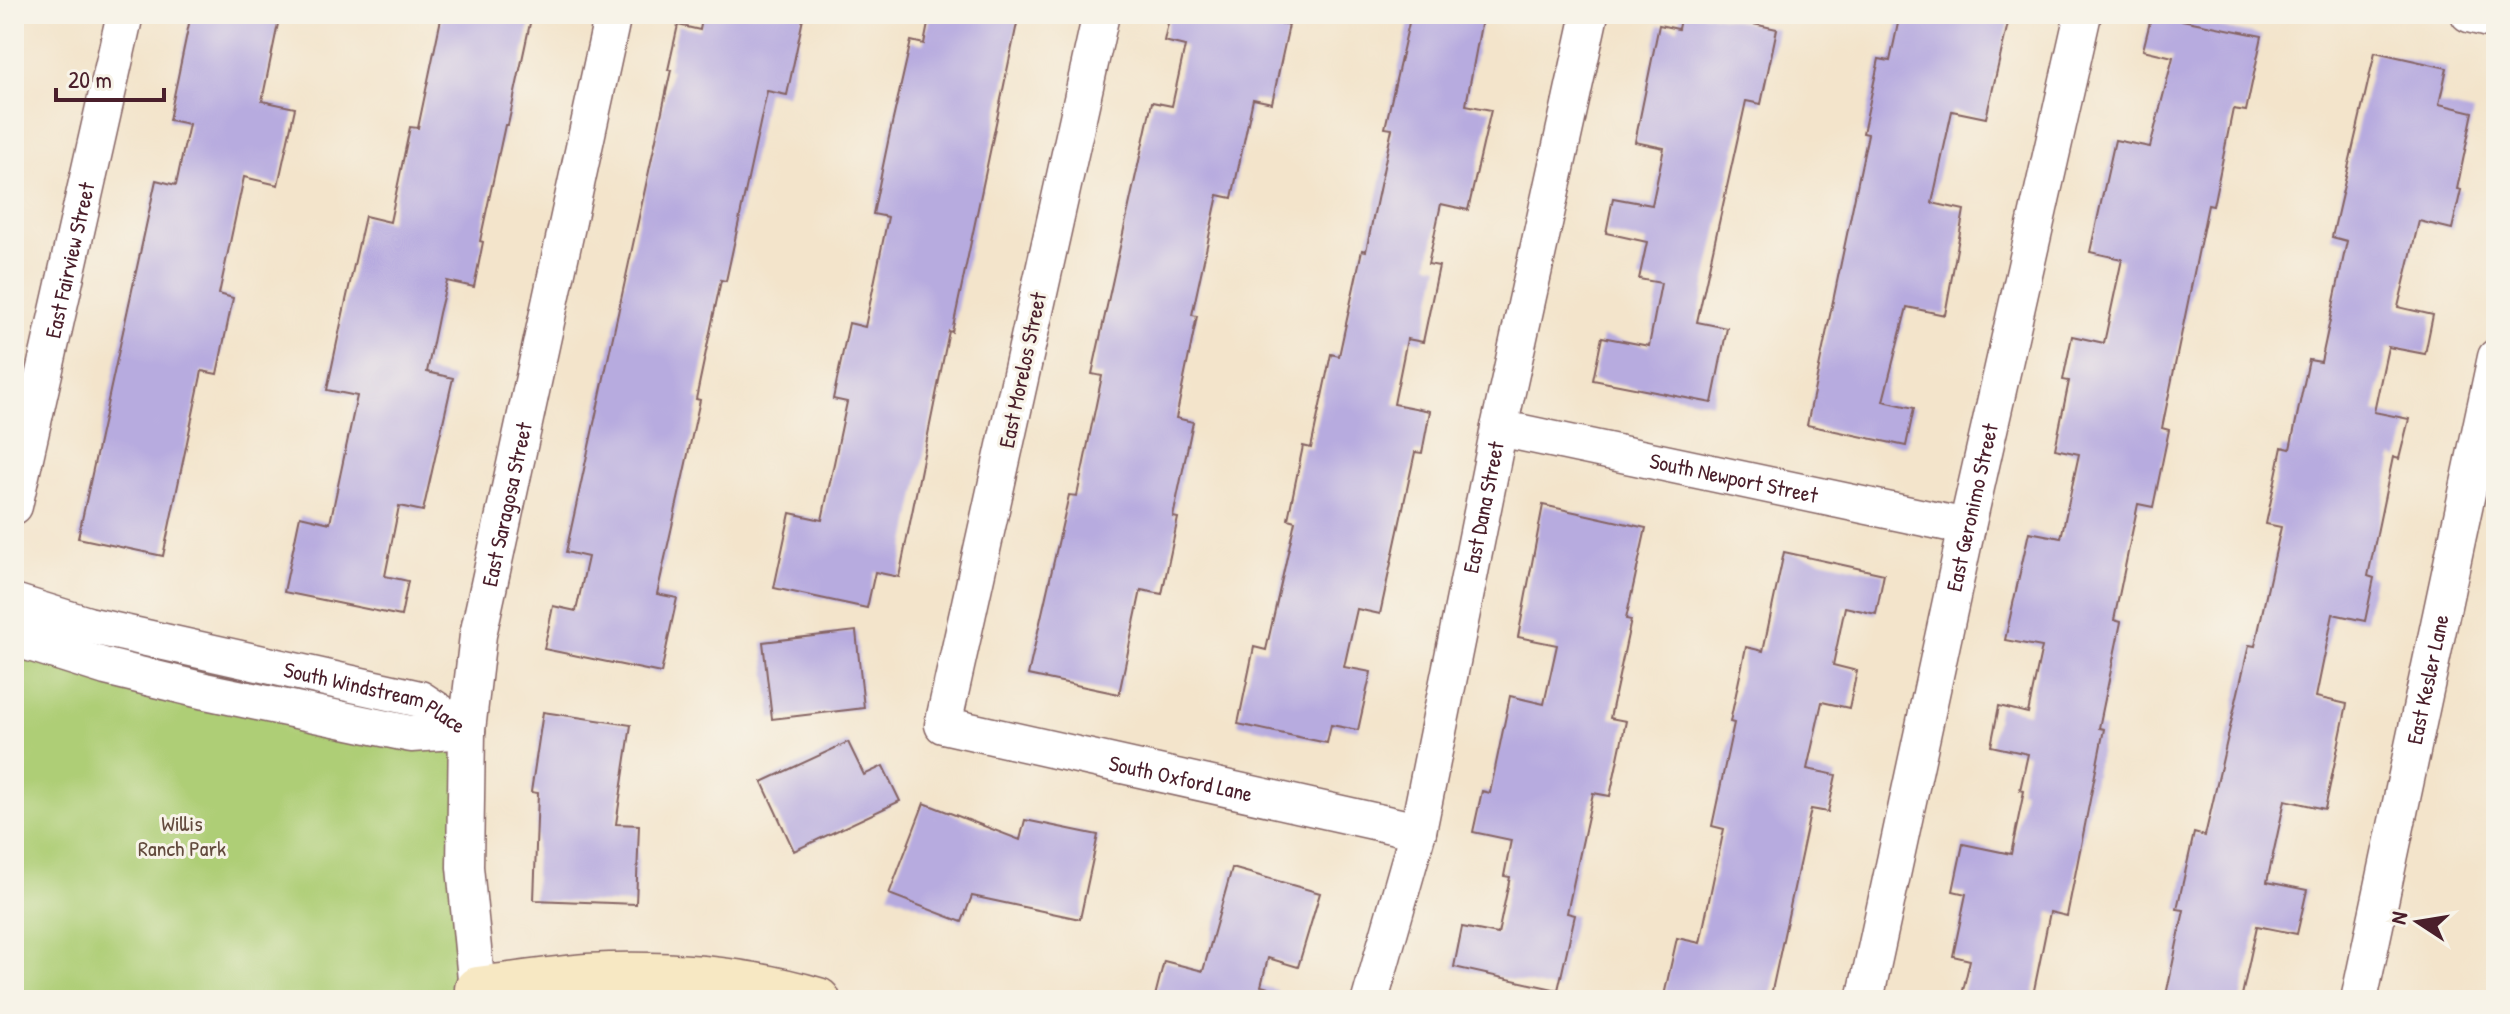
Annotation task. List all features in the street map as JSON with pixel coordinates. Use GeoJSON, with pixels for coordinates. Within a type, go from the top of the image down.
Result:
{"type":"FeatureCollection","features":[{"type":"Feature","properties":{"kind":"street","name":"East Fairview Street"},"geometry":{"type":"LineString","coordinates":[[14,506],[125,14]]}},
{"type":"Feature","properties":{"kind":"street","name":"East Saragosa Street"},"geometry":{"type":"LineString","coordinates":[[477,995],[465,867],[467,730],[478,635],[613,14]]}},
{"type":"Feature","properties":{"kind":"street","name":"East Morelos Street"},"geometry":{"type":"LineString","coordinates":[[943,725],[1101,14]]}},
{"type":"Feature","properties":{"kind":"street","name":"East Dana Street"},"geometry":{"type":"LineString","coordinates":[[1370,1000],[1418,831],[1499,428],[1590,14]]}},
{"type":"Feature","properties":{"kind":"street","name":"East Geronimo Street"},"geometry":{"type":"LineString","coordinates":[[1865,1000],[1967,527],[2083,14]]}},
{"type":"Feature","properties":{"kind":"street"},"geometry":{"type":"LineString","coordinates":[[2469,14],[2496,21]]}},
{"type":"Feature","properties":{"kind":"street","name":"East Kesler Lane"},"geometry":{"type":"LineString","coordinates":[[2359,1000],[2496,357]]}},
{"type":"Feature","properties":{"kind":"street","name":"South Newport Street"},"geometry":{"type":"LineString","coordinates":[[1499,428],[1967,527]]}},
{"type":"Feature","properties":{"kind":"street","name":"South Windstream Place"},"geometry":{"type":"LineString","coordinates":[[14,602],[88,625],[420,699],[467,730]]}},
{"type":"Feature","properties":{"kind":"street","name":"South Windstream Place"},"geometry":{"type":"LineString","coordinates":[[14,638],[106,667],[205,691],[411,734],[467,730]]}},
{"type":"Feature","properties":{"kind":"street","name":"South Oxford Lane"},"geometry":{"type":"LineString","coordinates":[[943,725],[1418,831]]}},
{"type":"Feature","properties":{"kind":"street"},"geometry":{"type":"LineString","coordinates":[[477,995],[587,976],[684,976],[783,989],[818,1000]]}},
{"type":"Feature","properties":{"kind":"green space","name":"Willis Ranch Park"},"geometry":{"type":"Polygon","coordinates":[[[14,618],[135,655],[467,730],[478,1000],[14,1000],[14,618]]]}},
{"type":"Feature","properties":{"kind":"building"},"geometry":{"type":"Polygon","coordinates":[[[191,14],[280,14],[262,101],[295,108],[278,185],[244,177],[219,294],[233,298],[217,374],[202,371],[163,556],[78,538],[156,180],[176,185],[189,124],[169,120],[191,14]]]}},
{"type":"Feature","properties":{"kind":"building"},"geometry":{"type":"Polygon","coordinates":[[[442,14],[532,14],[480,241],[483,242],[474,287],[447,281],[439,313],[427,372],[453,378],[423,511],[399,506],[385,576],[408,581],[401,616],[284,592],[300,516],[330,523],[357,396],[327,390],[343,314],[365,216],[390,222],[410,127],[418,128],[442,14]]]}},
{"type":"Feature","properties":{"kind":"building"},"geometry":{"type":"Polygon","coordinates":[[[703,14],[804,14],[787,95],[767,91],[726,281],[721,280],[696,399],[700,400],[657,594],[677,598],[661,673],[544,649],[553,606],[576,611],[588,557],[566,552],[671,70],[668,70],[678,25],[700,30],[703,14]]]}},
{"type":"Feature","properties":{"kind":"building"},"geometry":{"type":"Polygon","coordinates":[[[930,14],[1019,14],[899,577],[875,572],[867,608],[774,588],[790,513],[822,520],[847,402],[833,399],[849,323],[865,327],[888,217],[873,214],[911,41],[924,44],[930,14]]]}},
{"type":"Feature","properties":{"kind":"building"},"geometry":{"type":"Polygon","coordinates":[[[1170,14],[1238,14],[1289,25],[1272,103],[1253,99],[1232,198],[1218,195],[1192,315],[1197,316],[1176,418],[1193,422],[1173,517],[1178,518],[1162,594],[1141,590],[1119,694],[1028,675],[1069,495],[1077,496],[1102,376],[1092,374],[1152,102],[1172,106],[1185,46],[1164,41],[1170,14]]]}},
{"type":"Feature","properties":{"kind":"building"},"geometry":{"type":"Polygon","coordinates":[[[1411,14],[1483,14],[1466,105],[1491,110],[1468,210],[1441,204],[1428,264],[1439,266],[1423,342],[1407,339],[1394,404],[1430,411],[1422,453],[1415,452],[1380,614],[1357,609],[1344,667],[1371,672],[1358,730],[1331,725],[1327,743],[1238,724],[1254,647],[1266,650],[1295,521],[1288,519],[1303,446],[1311,448],[1331,354],[1339,356],[1362,250],[1366,251],[1392,129],[1385,128],[1411,14]]]}},
{"type":"Feature","properties":{"kind":"building"},"geometry":{"type":"Polygon","coordinates":[[[1681,14],[1706,14],[1777,29],[1761,104],[1746,101],[1697,322],[1727,328],[1712,403],[1593,380],[1602,337],[1649,346],[1661,283],[1639,279],[1647,242],[1606,233],[1613,198],[1652,205],[1664,148],[1635,142],[1659,25],[1678,29],[1681,14]]]}},
{"type":"Feature","properties":{"kind":"building"},"geometry":{"type":"Polygon","coordinates":[[[1900,14],[1987,14],[2009,19],[1986,118],[1952,111],[1932,203],[1964,210],[1945,315],[1907,307],[1883,401],[1914,408],[1906,446],[1807,425],[1868,134],[1863,133],[1879,59],[1890,61],[1900,14]]]}},
{"type":"Feature","properties":{"kind":"building"},"geometry":{"type":"Polygon","coordinates":[[[2152,14],[2262,36],[2246,111],[2233,109],[2213,206],[2208,205],[2162,428],[2169,430],[2153,507],[2138,504],[2114,620],[2121,622],[2099,728],[2104,729],[2067,916],[2050,912],[2032,1000],[1984,1000],[1962,995],[1970,960],[1953,956],[1966,894],[1953,891],[1963,844],[2011,854],[2028,754],[1991,746],[1999,706],[2028,713],[2042,647],[2005,640],[2029,532],[2061,538],[2079,454],[2055,449],[2069,381],[2063,380],[2072,336],[2104,343],[2122,259],[2090,252],[2115,140],[2150,147],[2173,57],[2143,50],[2152,14]]]}},
{"type":"Feature","properties":{"kind":"building"},"geometry":{"type":"Polygon","coordinates":[[[2375,52],[2447,68],[2439,104],[2473,112],[2452,229],[2419,221],[2398,307],[2433,315],[2425,354],[2388,347],[2374,412],[2409,419],[2399,459],[2393,457],[2368,576],[2374,578],[2365,621],[2333,614],[2316,697],[2347,704],[2325,809],[2285,800],[2267,882],[2307,890],[2297,934],[2257,926],[2241,1000],[2165,1000],[2184,910],[2177,909],[2194,833],[2205,836],[2249,645],[2255,646],[2281,527],[2266,524],[2282,447],[2290,449],[2309,360],[2321,362],[2347,241],[2332,237],[2375,52]]]}},
{"type":"Feature","properties":{"kind":"building"},"geometry":{"type":"Polygon","coordinates":[[[1543,505],[1646,528],[1626,619],[1631,620],[1610,718],[1626,721],[1610,796],[1593,793],[1567,913],[1575,915],[1558,990],[1454,967],[1462,927],[1498,934],[1510,877],[1504,876],[1511,840],[1473,832],[1482,791],[1490,793],[1510,696],[1544,704],[1557,645],[1518,637],[1543,505]]]}},
{"type":"Feature","properties":{"kind":"building"},"geometry":{"type":"Polygon","coordinates":[[[1784,552],[1884,574],[1876,614],[1845,607],[1833,665],[1857,671],[1849,708],[1822,702],[1807,769],[1836,775],[1828,812],[1811,809],[1770,1000],[1663,1000],[1677,938],[1700,943],[1724,829],[1712,826],[1746,647],[1763,651],[1784,552]]]}},
{"type":"Feature","properties":{"kind":"building"},"geometry":{"type":"Polygon","coordinates":[[[856,631],[864,708],[772,719],[763,642],[856,631]]]}},
{"type":"Feature","properties":{"kind":"building"},"geometry":{"type":"Polygon","coordinates":[[[543,712],[631,725],[616,824],[639,825],[636,904],[534,900],[538,793],[531,792],[543,712]]]}},
{"type":"Feature","properties":{"kind":"building"},"geometry":{"type":"Polygon","coordinates":[[[848,742],[864,775],[883,766],[900,801],[794,851],[762,782],[848,742]]]}},
{"type":"Feature","properties":{"kind":"building"},"geometry":{"type":"Polygon","coordinates":[[[924,803],[1020,840],[1025,820],[1098,835],[1080,919],[972,896],[962,922],[889,894],[924,803]]]}},
{"type":"Feature","properties":{"kind":"building"},"geometry":{"type":"Polygon","coordinates":[[[1232,868],[1320,893],[1298,967],[1268,958],[1261,986],[1277,990],[1276,1000],[1154,1000],[1164,961],[1203,971],[1232,868]]]}}]}
